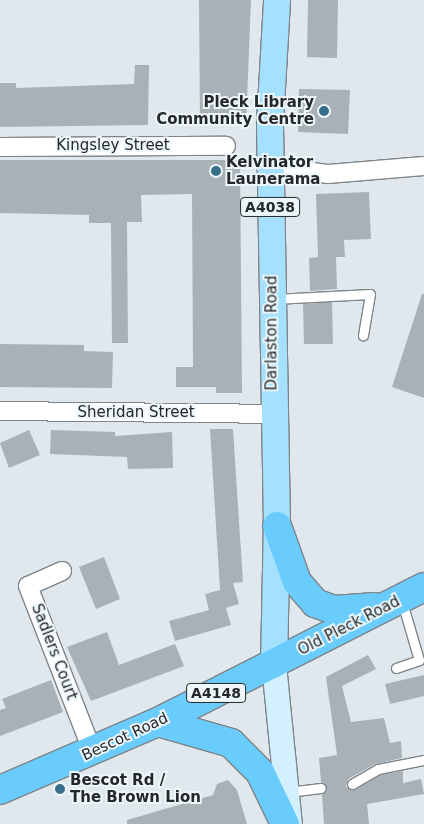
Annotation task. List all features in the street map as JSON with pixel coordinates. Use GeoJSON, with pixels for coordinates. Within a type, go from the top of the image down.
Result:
{"type":"FeatureCollection","features":[{"type":"Feature","properties":{"kind":"highway"},"geometry":{"type":"LineString","coordinates":[[278,526],[297,582],[315,603],[334,610],[405,598]]}},
{"type":"Feature","properties":{"kind":"highway","name":"Old Pleck Road"},"geometry":{"type":"LineString","coordinates":[[274,665],[405,598]]}},
{"type":"Feature","properties":{"kind":"highway","name":"Bescot Road"},"geometry":{"type":"LineString","coordinates":[[0,790],[93,753],[274,665]]}},
{"type":"Feature","properties":{"kind":"highway"},"geometry":{"type":"LineString","coordinates":[[158,722],[231,743],[260,772],[285,824]]}},
{"type":"Feature","properties":{"kind":"main road","name":"Darlaston Road"},"geometry":{"type":"LineString","coordinates":[[274,665],[278,526],[272,414],[270,166],[277,0]]}},
{"type":"Feature","properties":{"kind":"street","name":"Kingsley Street"},"geometry":{"type":"LineString","coordinates":[[0,147],[226,146]]}},
{"type":"Feature","properties":{"kind":"street"},"geometry":{"type":"LineString","coordinates":[[270,166],[328,174],[424,166]]}},
{"type":"Feature","properties":{"kind":"street","name":"Sheridan Street"},"geometry":{"type":"LineString","coordinates":[[0,411],[272,414]]}},
{"type":"Feature","properties":{"kind":"street","name":"Sadlers Court"},"geometry":{"type":"LineString","coordinates":[[62,571],[28,586],[93,753]]}},
{"type":"Feature","properties":{"kind":"street"},"geometry":{"type":"LineString","coordinates":[[274,665],[290,824]]}},
{"type":"Feature","properties":{"kind":"lane"},"geometry":{"type":"LineString","coordinates":[[272,299],[370,294],[363,335]]}},
{"type":"Feature","properties":{"kind":"lane"},"geometry":{"type":"LineString","coordinates":[[396,668],[419,660],[405,598]]}},
{"type":"Feature","properties":{"kind":"lane"},"geometry":{"type":"LineString","coordinates":[[352,784],[378,770],[424,760]]}},
{"type":"Feature","properties":{"kind":"lane"},"geometry":{"type":"LineString","coordinates":[[288,792],[321,788]]}},
{"type":"Feature","properties":{"kind":"building"},"geometry":{"type":"Polygon","coordinates":[[[199,0],[251,0],[246,124],[200,124],[199,0]]]}},
{"type":"Feature","properties":{"kind":"building"},"geometry":{"type":"Polygon","coordinates":[[[308,0],[338,0],[337,58],[307,57],[308,0]]]}},
{"type":"Feature","properties":{"kind":"building"},"geometry":{"type":"Polygon","coordinates":[[[135,65],[149,65],[148,125],[0,127],[0,83],[16,83],[16,88],[134,84],[135,65]]]}},
{"type":"Feature","properties":{"kind":"building","name":"Pleck Library Community Centre"},"geometry":{"type":"Polygon","coordinates":[[[299,89],[350,90],[348,134],[298,132],[299,89]]]}},
{"type":"Feature","properties":{"kind":"building"},"geometry":{"type":"Polygon","coordinates":[[[0,160],[240,160],[242,393],[216,393],[216,387],[176,387],[176,367],[193,367],[192,194],[141,195],[142,222],[127,222],[128,343],[112,343],[111,223],[89,223],[89,215],[0,213],[0,160]]]}},
{"type":"Feature","properties":{"kind":"building"},"geometry":{"type":"Polygon","coordinates":[[[369,192],[371,239],[344,240],[345,257],[336,257],[337,289],[310,291],[309,258],[318,257],[316,194],[369,192]]]}},
{"type":"Feature","properties":{"kind":"building"},"geometry":{"type":"Polygon","coordinates":[[[422,294],[424,294],[424,398],[392,387],[422,294]]]}},
{"type":"Feature","properties":{"kind":"building"},"geometry":{"type":"Polygon","coordinates":[[[332,302],[333,344],[304,344],[303,304],[332,302]]]}},
{"type":"Feature","properties":{"kind":"building"},"geometry":{"type":"Polygon","coordinates":[[[0,344],[84,345],[84,351],[113,352],[112,388],[0,387],[0,344]]]}},
{"type":"Feature","properties":{"kind":"building"},"geometry":{"type":"Polygon","coordinates":[[[210,429],[233,429],[243,582],[233,583],[239,604],[226,608],[231,625],[175,641],[169,621],[209,610],[205,594],[220,590],[210,429]]]}},
{"type":"Feature","properties":{"kind":"building"},"geometry":{"type":"Polygon","coordinates":[[[29,430],[40,455],[9,468],[0,443],[29,430]]]}},
{"type":"Feature","properties":{"kind":"building"},"geometry":{"type":"Polygon","coordinates":[[[51,430],[115,432],[115,436],[172,432],[173,468],[128,469],[127,457],[50,454],[51,430]]]}},
{"type":"Feature","properties":{"kind":"building"},"geometry":{"type":"Polygon","coordinates":[[[104,557],[120,599],[96,609],[79,567],[104,557]]]}},
{"type":"Feature","properties":{"kind":"building"},"geometry":{"type":"Polygon","coordinates":[[[107,632],[119,665],[175,644],[184,666],[91,701],[67,647],[107,632]]]}},
{"type":"Feature","properties":{"kind":"building"},"geometry":{"type":"Polygon","coordinates":[[[368,655],[376,669],[342,686],[351,722],[384,718],[390,743],[401,741],[402,758],[375,764],[348,779],[346,787],[355,790],[380,775],[403,771],[403,783],[421,779],[424,794],[367,804],[369,824],[324,824],[322,794],[327,788],[321,782],[319,758],[337,755],[326,677],[368,655]]]}},
{"type":"Feature","properties":{"kind":"building"},"geometry":{"type":"Polygon","coordinates":[[[424,675],[424,696],[390,704],[385,684],[424,675]]]}},
{"type":"Feature","properties":{"kind":"building"},"geometry":{"type":"Polygon","coordinates":[[[51,680],[63,712],[0,736],[0,710],[6,708],[2,699],[51,680]]]}},
{"type":"Feature","properties":{"kind":"building"},"geometry":{"type":"Polygon","coordinates":[[[228,780],[237,790],[247,824],[127,824],[127,820],[213,795],[217,784],[228,780]]]}},
{"type":"Feature","properties":{"kind":"place","name":"Pleck Library Community Centre"},"geometry":{"type":"Point","coordinates":[324,111]}},
{"type":"Feature","properties":{"kind":"place","name":"Kelvinator Launerama"},"geometry":{"type":"Point","coordinates":[216,171]}},
{"type":"Feature","properties":{"kind":"place","name":"Bescot Rd / The Brown Lion"},"geometry":{"type":"Point","coordinates":[60,789]}}]}
